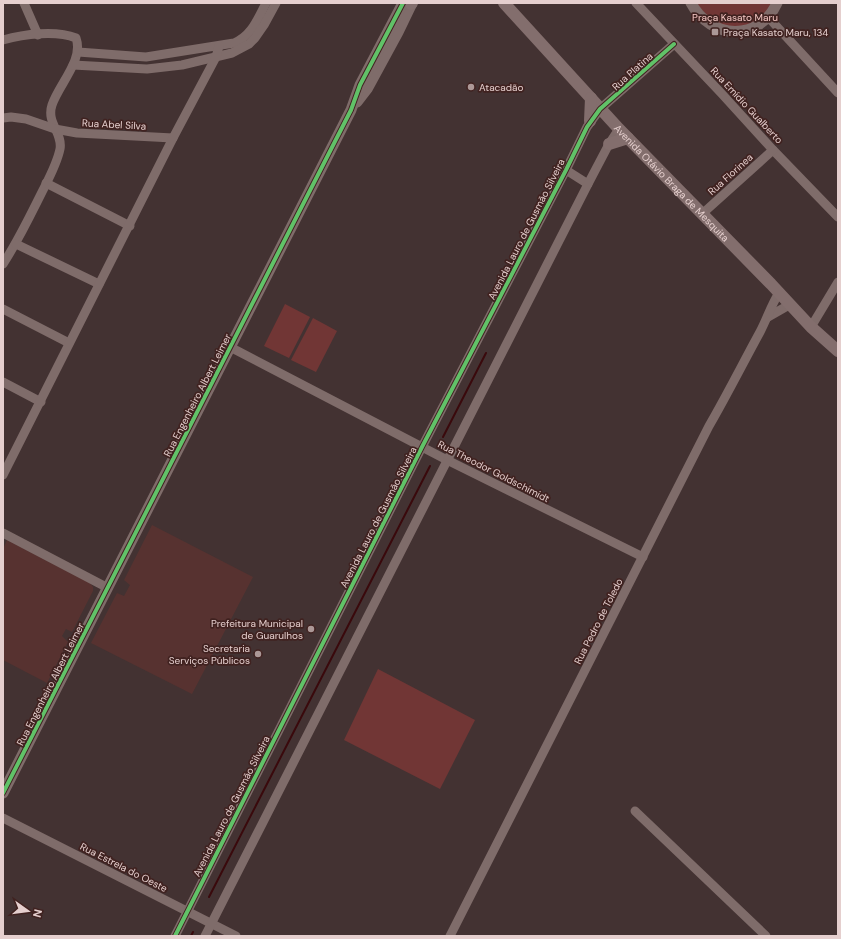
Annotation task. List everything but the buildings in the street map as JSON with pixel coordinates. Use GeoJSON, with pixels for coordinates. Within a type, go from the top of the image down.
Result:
{"type":"FeatureCollection","features":[{"type":"Feature","properties":{"kind":"main road","name":"Avenida Otávio Braga de Mesquita"},"geometry":{"type":"LineString","coordinates":[[497,3],[507,7],[619,129],[789,305],[838,352]]}},
{"type":"Feature","properties":{"kind":"main road"},"geometry":{"type":"LineString","coordinates":[[590,121],[591,98]]}},
{"type":"Feature","properties":{"kind":"main road"},"geometry":{"type":"LineString","coordinates":[[609,144],[628,138]]}},
{"type":"Feature","properties":{"kind":"street"},"geometry":{"type":"LineString","coordinates":[[24,3],[38,35]]}},
{"type":"Feature","properties":{"kind":"street"},"geometry":{"type":"LineString","coordinates":[[78,52],[146,57],[234,43],[249,33],[271,3]]}},
{"type":"Feature","properties":{"kind":"street"},"geometry":{"type":"LineString","coordinates":[[73,65],[147,69],[182,65],[232,53],[249,44],[264,25],[271,3]]}},
{"type":"Feature","properties":{"kind":"street","name":"Rua Engenheiro Albert Leimer"},"geometry":{"type":"LineString","coordinates":[[3,793],[351,110],[367,89],[410,3]]}},
{"type":"Feature","properties":{"kind":"street"},"geometry":{"type":"LineString","coordinates":[[692,3],[698,14],[706,22],[725,31],[749,29],[758,25],[768,17],[777,3]]}},
{"type":"Feature","properties":{"kind":"street","name":"Rua Emídio Gualberto"},"geometry":{"type":"LineString","coordinates":[[638,4],[773,150],[838,217]]}},
{"type":"Feature","properties":{"kind":"street"},"geometry":{"type":"LineString","coordinates":[[768,17],[836,87]]}},
{"type":"Feature","properties":{"kind":"street"},"geometry":{"type":"LineString","coordinates":[[3,40],[50,33],[68,34],[76,38],[79,45],[73,65],[53,103],[50,112],[60,148],[46,183],[16,244],[3,264]]}},
{"type":"Feature","properties":{"kind":"street","name":"Rua Platina"},"geometry":{"type":"LineString","coordinates":[[600,109],[674,44]]}},
{"type":"Feature","properties":{"kind":"street"},"geometry":{"type":"LineString","coordinates":[[3,475],[7,459],[40,402],[173,138],[216,57],[219,46]]}},
{"type":"Feature","properties":{"kind":"street","name":"Avenida Lauro de Gusmão Silveira"},"geometry":{"type":"LineString","coordinates":[[175,936],[422,447],[590,121],[600,109]]}},
{"type":"Feature","properties":{"kind":"street","name":"Rua Abel Silva"},"geometry":{"type":"LineString","coordinates":[[3,118],[11,117],[26,119],[55,129],[77,133],[173,138]]}},
{"type":"Feature","properties":{"kind":"street"},"geometry":{"type":"LineString","coordinates":[[205,936],[588,184],[609,144],[619,129]]}},
{"type":"Feature","properties":{"kind":"street","name":"Rua Florinea"},"geometry":{"type":"LineString","coordinates":[[702,214],[773,150]]}},
{"type":"Feature","properties":{"kind":"street","name":"Avenida Lauro de Gusmão Silveira"},"geometry":{"type":"LineString","coordinates":[[566,170],[588,184]]}},
{"type":"Feature","properties":{"kind":"street"},"geometry":{"type":"LineString","coordinates":[[46,183],[130,226]]}},
{"type":"Feature","properties":{"kind":"street"},"geometry":{"type":"LineString","coordinates":[[16,244],[99,284]]}},
{"type":"Feature","properties":{"kind":"street"},"geometry":{"type":"LineString","coordinates":[[811,327],[838,282]]}},
{"type":"Feature","properties":{"kind":"street","name":"Rua Pedro de Toledo"},"geometry":{"type":"LineString","coordinates":[[450,936],[708,426],[768,317],[772,303],[779,293]]}},
{"type":"Feature","properties":{"kind":"street"},"geometry":{"type":"LineString","coordinates":[[768,317],[789,305]]}},
{"type":"Feature","properties":{"kind":"street"},"geometry":{"type":"LineString","coordinates":[[3,309],[69,343]]}},
{"type":"Feature","properties":{"kind":"street","name":"Rua Theodor Goldschimidt"},"geometry":{"type":"LineString","coordinates":[[230,347],[447,460],[643,557]]}},
{"type":"Feature","properties":{"kind":"street"},"geometry":{"type":"LineString","coordinates":[[3,382],[40,402]]}},
{"type":"Feature","properties":{"kind":"street"},"geometry":{"type":"LineString","coordinates":[[3,533],[108,588]]}},
{"type":"Feature","properties":{"kind":"street"},"geometry":{"type":"LineString","coordinates":[[635,811],[766,936]]}},
{"type":"Feature","properties":{"kind":"street","name":"Rua Estrela do Oeste"},"geometry":{"type":"LineString","coordinates":[[3,818],[236,936]]}},
{"type":"Feature","properties":{"kind":"shaded area"},"geometry":{"type":"Polygon","coordinates":[[[152,525],[253,577],[192,694],[91,643],[117,593],[124,596],[130,585],[124,580],[152,525]]]}},
{"type":"Feature","properties":{"kind":"shaded area"},"geometry":{"type":"Polygon","coordinates":[[[7,540],[90,583],[93,587],[93,591],[72,632],[66,629],[62,636],[68,642],[47,683],[3,660],[3,549],[7,540]]]}},
{"type":"Feature","properties":{"kind":"green space","name":"Praça Kasato Maru"},"geometry":{"type":"Polygon","coordinates":[[[694,3],[777,3],[758,25],[725,31],[694,3]]]}},
{"type":"Feature","properties":{"kind":"green space"},"geometry":{"type":"Polygon","coordinates":[[[285,304],[310,317],[289,358],[264,346],[285,304]]]}},
{"type":"Feature","properties":{"kind":"green space"},"geometry":{"type":"Polygon","coordinates":[[[313,318],[337,331],[316,372],[291,360],[313,318]]]}},
{"type":"Feature","properties":{"kind":"green space"},"geometry":{"type":"Polygon","coordinates":[[[378,669],[475,720],[440,789],[344,740],[378,669]]]}},
{"type":"Feature","properties":{"kind":"waterway"},"geometry":{"type":"LineString","coordinates":[[443,437],[486,353]]}},
{"type":"Feature","properties":{"kind":"waterway"},"geometry":{"type":"LineString","coordinates":[[209,897],[430,466]]}},
{"type":"Feature","properties":{"kind":"waterway"},"geometry":{"type":"LineString","coordinates":[[191,936],[193,932]]}},
{"type":"Feature","properties":{"kind":"cycle path"},"geometry":{"type":"LineString","coordinates":[[3,793],[351,110],[360,85],[403,3]]}},
{"type":"Feature","properties":{"kind":"cycle path"},"geometry":{"type":"LineString","coordinates":[[175,936],[422,447],[587,127],[600,109],[674,44]]}},
{"type":"Feature","properties":{"kind":"place","name":"Praça Kasato Maru, 134"},"geometry":{"type":"Point","coordinates":[715,32]}},
{"type":"Feature","properties":{"kind":"place","name":"Atacadão"},"geometry":{"type":"Point","coordinates":[471,87]}},
{"type":"Feature","properties":{"kind":"place","name":"Prefeitura Municipal de Guarulhos"},"geometry":{"type":"Point","coordinates":[311,629]}},
{"type":"Feature","properties":{"kind":"place","name":"Secretaria Serviços Públicos"},"geometry":{"type":"Point","coordinates":[258,654]}}]}
